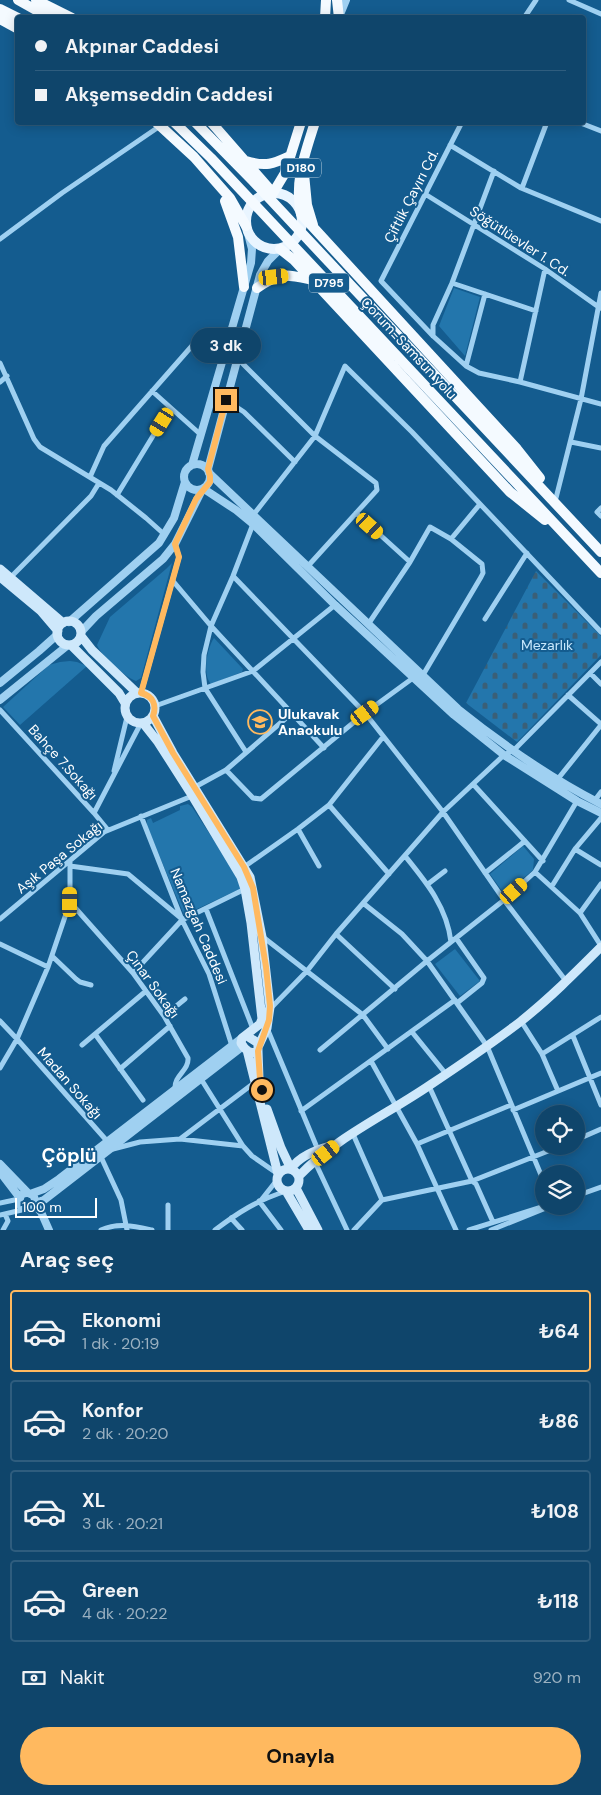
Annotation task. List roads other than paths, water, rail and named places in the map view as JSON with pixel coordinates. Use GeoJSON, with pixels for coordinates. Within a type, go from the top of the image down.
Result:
{"type":"FeatureCollection","features":[{"type":"Feature","properties":{"kind":"highway"},"geometry":{"type":"LineString","coordinates":[[18,0],[45,15]]}},
{"type":"Feature","properties":{"kind":"highway"},"geometry":{"type":"LineString","coordinates":[[36,0],[66,15]]}},
{"type":"Feature","properties":{"kind":"highway"},"geometry":{"type":"LineString","coordinates":[[325,15],[326,0]]}},
{"type":"Feature","properties":{"kind":"highway"},"geometry":{"type":"LineString","coordinates":[[337,0],[339,15]]}},
{"type":"Feature","properties":{"kind":"highway"},"geometry":{"type":"LineString","coordinates":[[0,9],[15,16]]}},
{"type":"Feature","properties":{"kind":"highway"},"geometry":{"type":"LineString","coordinates":[[0,19],[15,26]]}},
{"type":"Feature","properties":{"kind":"highway"},"geometry":{"type":"LineString","coordinates":[[159,125],[194,157],[230,198],[246,226]]}},
{"type":"Feature","properties":{"kind":"highway","name":"Çorum-Samsun yolu"},"geometry":{"type":"LineString","coordinates":[[177,125],[211,158],[601,573]]}},
{"type":"Feature","properties":{"kind":"highway","name":"Çorum-Samsun yolu"},"geometry":{"type":"LineString","coordinates":[[198,125],[601,552]]}},
{"type":"Feature","properties":{"kind":"highway"},"geometry":{"type":"LineString","coordinates":[[214,125],[273,193]]}},
{"type":"Feature","properties":{"kind":"highway","name":"D180"},"geometry":{"type":"LineString","coordinates":[[273,193],[285,173],[300,125]]}},
{"type":"Feature","properties":{"kind":"highway","name":"D180"},"geometry":{"type":"LineString","coordinates":[[301,214],[298,185],[302,162],[314,125]]}},
{"type":"Feature","properties":{"kind":"highway"},"geometry":{"type":"LineString","coordinates":[[245,161],[260,166],[273,164],[290,156]]}},
{"type":"Feature","properties":{"kind":"highway"},"geometry":{"type":"LineString","coordinates":[[302,162],[307,205],[314,229]]}},
{"type":"Feature","properties":{"kind":"highway"},"geometry":{"type":"LineString","coordinates":[[216,182],[230,211],[238,236],[244,287]]}},
{"type":"Feature","properties":{"kind":"highway"},"geometry":{"type":"LineString","coordinates":[[301,214],[517,449],[582,532]]}},
{"type":"Feature","properties":{"kind":"highway"},"geometry":{"type":"LineString","coordinates":[[280,249],[294,260],[313,280],[510,492],[575,544]]}},
{"type":"Feature","properties":{"kind":"highway"},"geometry":{"type":"LineString","coordinates":[[257,288],[274,277],[290,275],[313,280]]}},
{"type":"Feature","properties":{"kind":"main road"},"geometry":{"type":"LineString","coordinates":[[273,193],[282,194],[291,199],[301,214],[302,223],[296,240],[289,246],[280,249],[271,250],[254,242],[246,226],[246,216],[249,207],[255,200],[273,193]]}},
{"type":"Feature","properties":{"kind":"main road"},"geometry":{"type":"LineString","coordinates":[[0,569],[62,627],[62,642],[69,645],[119,693],[125,703],[125,712],[133,722],[142,723],[153,716]]}},
{"type":"Feature","properties":{"kind":"main road"},"geometry":{"type":"LineString","coordinates":[[0,577],[62,627],[78,626],[92,650],[139,693],[150,697],[155,706],[153,716],[234,865],[245,889],[262,1010],[260,1024],[246,1040]]}},
{"type":"Feature","properties":{"kind":"main road"},"geometry":{"type":"LineString","coordinates":[[69,645],[76,643],[81,634]]}},
{"type":"Feature","properties":{"kind":"main road"},"geometry":{"type":"LineString","coordinates":[[125,703],[132,695],[139,693]]}},
{"type":"Feature","properties":{"kind":"main road"},"geometry":{"type":"LineString","coordinates":[[142,723],[194,791],[244,867],[253,888],[262,937],[270,1009],[267,1028],[254,1053],[246,1040]]}},
{"type":"Feature","properties":{"kind":"main road"},"geometry":{"type":"LineString","coordinates":[[299,1176],[338,1144],[430,1086],[521,1021],[601,947]]}},
{"type":"Feature","properties":{"kind":"main road"},"geometry":{"type":"LineString","coordinates":[[246,1040],[255,1040],[258,1048],[260,1079],[264,1100],[290,1169]]}},
{"type":"Feature","properties":{"kind":"main road"},"geometry":{"type":"LineString","coordinates":[[246,1040],[254,1083],[279,1187],[286,1191],[309,1230]]}},
{"type":"Feature","properties":{"kind":"main road"},"geometry":{"type":"LineString","coordinates":[[290,1169],[297,1161],[318,1150],[338,1144]]}},
{"type":"Feature","properties":{"kind":"main road"},"geometry":{"type":"LineString","coordinates":[[278,1177],[285,1169],[290,1169],[299,1176],[296,1188],[289,1192],[286,1191]]}},
{"type":"Feature","properties":{"kind":"main road"},"geometry":{"type":"LineString","coordinates":[[296,1188],[318,1230]]}},
{"type":"Feature","properties":{"kind":"street"},"geometry":{"type":"LineString","coordinates":[[340,15],[346,0]]}},
{"type":"Feature","properties":{"kind":"street"},"geometry":{"type":"LineString","coordinates":[[526,15],[536,0]]}},
{"type":"Feature","properties":{"kind":"street"},"geometry":{"type":"LineString","coordinates":[[568,0],[601,14]]}},
{"type":"Feature","properties":{"kind":"street"},"geometry":{"type":"LineString","coordinates":[[0,239],[62,192],[157,125]]}},
{"type":"Feature","properties":{"kind":"street","name":"Çiftlik Çayırı Cd."},"geometry":{"type":"LineString","coordinates":[[433,336],[380,281],[460,125]]}},
{"type":"Feature","properties":{"kind":"street"},"geometry":{"type":"LineString","coordinates":[[522,188],[546,125]]}},
{"type":"Feature","properties":{"kind":"street"},"geometry":{"type":"LineString","coordinates":[[586,125],[601,131]]}},
{"type":"Feature","properties":{"kind":"street"},"geometry":{"type":"LineString","coordinates":[[450,144],[522,188],[601,221]]}},
{"type":"Feature","properties":{"kind":"street"},"geometry":{"type":"LineString","coordinates":[[494,171],[452,283],[433,325],[433,336],[466,366],[479,373],[601,404]]}},
{"type":"Feature","properties":{"kind":"street","name":"Söğütlüevler 1. Cd."},"geometry":{"type":"LineString","coordinates":[[425,194],[545,269],[600,308]]}},
{"type":"Feature","properties":{"kind":"street"},"geometry":{"type":"LineString","coordinates":[[0,683],[39,651],[62,627],[159,543],[165,535],[174,518],[185,482],[185,472],[192,465],[251,263],[252,249],[246,226]]}},
{"type":"Feature","properties":{"kind":"street"},"geometry":{"type":"LineString","coordinates":[[81,634],[96,616],[163,559],[175,544],[203,489],[210,482],[208,471],[260,275],[268,261],[280,249]]}},
{"type":"Feature","properties":{"kind":"street"},"geometry":{"type":"LineString","coordinates":[[520,382],[545,269]]}},
{"type":"Feature","properties":{"kind":"street"},"geometry":{"type":"LineString","coordinates":[[452,283],[536,311]]}},
{"type":"Feature","properties":{"kind":"street"},"geometry":{"type":"LineString","coordinates":[[556,498],[581,399],[600,308],[601,293]]}},
{"type":"Feature","properties":{"kind":"street"},"geometry":{"type":"LineString","coordinates":[[466,366],[485,294]]}},
{"type":"Feature","properties":{"kind":"street"},"geometry":{"type":"LineString","coordinates":[[90,477],[104,446],[202,336],[205,336],[225,351]]}},
{"type":"Feature","properties":{"kind":"street"},"geometry":{"type":"LineString","coordinates":[[237,358],[315,436],[376,483],[377,490],[308,566]]}},
{"type":"Feature","properties":{"kind":"street"},"geometry":{"type":"LineString","coordinates":[[0,363],[34,439],[40,447],[117,495],[165,535]]}},
{"type":"Feature","properties":{"kind":"street"},"geometry":{"type":"LineString","coordinates":[[254,514],[315,436],[345,366],[412,432],[601,632]]}},
{"type":"Feature","properties":{"kind":"street"},"geometry":{"type":"LineString","coordinates":[[0,382],[7,376]]}},
{"type":"Feature","properties":{"kind":"street"},"geometry":{"type":"LineString","coordinates":[[152,391],[200,434]]}},
{"type":"Feature","properties":{"kind":"street"},"geometry":{"type":"LineString","coordinates":[[226,400],[244,412],[295,462]]}},
{"type":"Feature","properties":{"kind":"street"},"geometry":{"type":"LineString","coordinates":[[117,495],[170,408]]}},
{"type":"Feature","properties":{"kind":"street"},"geometry":{"type":"LineString","coordinates":[[571,442],[601,448]]}},
{"type":"Feature","properties":{"kind":"street"},"geometry":{"type":"LineString","coordinates":[[192,465],[202,465],[458,709],[557,780],[598,802],[601,792]]}},
{"type":"Feature","properties":{"kind":"street"},"geometry":{"type":"LineString","coordinates":[[185,482],[192,490],[203,489],[236,510],[253,524],[413,678],[454,715],[504,755],[601,814]]}},
{"type":"Feature","properties":{"kind":"street"},"geometry":{"type":"LineString","coordinates":[[10,578],[91,496],[99,483]]}},
{"type":"Feature","properties":{"kind":"street"},"geometry":{"type":"LineString","coordinates":[[451,539],[480,504]]}},
{"type":"Feature","properties":{"kind":"street"},"geometry":{"type":"LineString","coordinates":[[601,508],[597,512],[601,516]]}},
{"type":"Feature","properties":{"kind":"street"},"geometry":{"type":"LineString","coordinates":[[356,513],[410,562]]}},
{"type":"Feature","properties":{"kind":"street"},"geometry":{"type":"LineString","coordinates":[[246,752],[205,688],[203,672],[204,655],[211,626],[253,524]]}},
{"type":"Feature","properties":{"kind":"street"},"geometry":{"type":"LineString","coordinates":[[369,623],[410,562],[430,527],[451,539],[482,564],[483,572],[423,675]]}},
{"type":"Feature","properties":{"kind":"street"},"geometry":{"type":"LineString","coordinates":[[139,693],[179,557],[175,544]]}},
{"type":"Feature","properties":{"kind":"street"},"geometry":{"type":"LineString","coordinates":[[485,619],[526,553]]}},
{"type":"Feature","properties":{"kind":"street"},"geometry":{"type":"LineString","coordinates":[[233,576],[365,713],[443,812],[504,900],[566,981]]}},
{"type":"Feature","properties":{"kind":"street"},"geometry":{"type":"LineString","coordinates":[[173,581],[211,626],[324,748]]}},
{"type":"Feature","properties":{"kind":"street"},"geometry":{"type":"LineString","coordinates":[[155,706],[253,671],[335,605]]}},
{"type":"Feature","properties":{"kind":"street"},"geometry":{"type":"LineString","coordinates":[[0,700],[69,645]]}},
{"type":"Feature","properties":{"kind":"street"},"geometry":{"type":"LineString","coordinates":[[270,1009],[307,971],[336,934],[443,812],[504,755],[514,750],[601,662]]}},
{"type":"Feature","properties":{"kind":"street"},"geometry":{"type":"LineString","coordinates":[[590,673],[601,684]]}},
{"type":"Feature","properties":{"kind":"street"},"geometry":{"type":"LineString","coordinates":[[226,770],[253,798],[261,799],[365,713],[413,678]]}},
{"type":"Feature","properties":{"kind":"street"},"geometry":{"type":"LineString","coordinates":[[557,780],[601,725],[568,695]]}},
{"type":"Feature","properties":{"kind":"street","name":"Bahçe 7.Sokağı"},"geometry":{"type":"LineString","coordinates":[[0,710],[108,830]]}},
{"type":"Feature","properties":{"kind":"street","name":"Aşık Paşa Sokağı"},"geometry":{"type":"LineString","coordinates":[[0,919],[70,864],[94,839],[108,830],[194,791],[226,770],[292,713]]}},
{"type":"Feature","properties":{"kind":"street"},"geometry":{"type":"LineString","coordinates":[[112,779],[127,716]]}},
{"type":"Feature","properties":{"kind":"street"},"geometry":{"type":"LineString","coordinates":[[94,813],[142,723]]}},
{"type":"Feature","properties":{"kind":"street"},"geometry":{"type":"LineString","coordinates":[[244,867],[298,829],[329,804],[383,737]]}},
{"type":"Feature","properties":{"kind":"street"},"geometry":{"type":"LineString","coordinates":[[473,784],[543,861]]}},
{"type":"Feature","properties":{"kind":"street"},"geometry":{"type":"LineString","coordinates":[[320,1050],[395,989],[426,961],[504,900],[535,872],[577,801]]}},
{"type":"Feature","properties":{"kind":"street"},"geometry":{"type":"LineString","coordinates":[[329,804],[389,874]]}},
{"type":"Feature","properties":{"kind":"street","name":"Namazgah Caddesi"},"geometry":{"type":"LineString","coordinates":[[141,816],[182,920],[209,974],[232,1046]]}},
{"type":"Feature","properties":{"kind":"street"},"geometry":{"type":"LineString","coordinates":[[552,886],[575,849],[601,818]]}},
{"type":"Feature","properties":{"kind":"street"},"geometry":{"type":"LineString","coordinates":[[298,829],[319,866]]}},
{"type":"Feature","properties":{"kind":"street"},"geometry":{"type":"LineString","coordinates":[[485,873],[525,841]]}},
{"type":"Feature","properties":{"kind":"street"},"geometry":{"type":"LineString","coordinates":[[575,849],[601,865]]}},
{"type":"Feature","properties":{"kind":"street"},"geometry":{"type":"LineString","coordinates":[[301,1111],[482,983],[484,978],[453,940],[440,904],[428,884],[405,856]]}},
{"type":"Feature","properties":{"kind":"street"},"geometry":{"type":"LineString","coordinates":[[0,1068],[17,1039],[52,956],[70,902],[70,864],[128,874],[182,920]]}},
{"type":"Feature","properties":{"kind":"street"},"geometry":{"type":"LineString","coordinates":[[428,884],[445,871]]}},
{"type":"Feature","properties":{"kind":"street"},"geometry":{"type":"LineString","coordinates":[[535,872],[580,914],[601,947]]}},
{"type":"Feature","properties":{"kind":"street"},"geometry":{"type":"LineString","coordinates":[[580,914],[601,884]]}},
{"type":"Feature","properties":{"kind":"street"},"geometry":{"type":"LineString","coordinates":[[133,973],[182,920],[245,889]]}},
{"type":"Feature","properties":{"kind":"street","name":"Çınar Sokağı"},"geometry":{"type":"LineString","coordinates":[[70,902],[133,973],[164,1016],[188,1058],[188,1062],[176,1080],[175,1089]]}},
{"type":"Feature","properties":{"kind":"street"},"geometry":{"type":"LineString","coordinates":[[363,903],[402,934],[426,961],[487,1046],[536,1165]]}},
{"type":"Feature","properties":{"kind":"street"},"geometry":{"type":"LineString","coordinates":[[206,909],[246,1040]]}},
{"type":"Feature","properties":{"kind":"street"},"geometry":{"type":"LineString","coordinates":[[336,934],[395,989]]}},
{"type":"Feature","properties":{"kind":"street"},"geometry":{"type":"LineString","coordinates":[[262,937],[363,1014],[388,1049]]}},
{"type":"Feature","properties":{"kind":"street"},"geometry":{"type":"LineString","coordinates":[[0,944],[48,967]]}},
{"type":"Feature","properties":{"kind":"street"},"geometry":{"type":"LineString","coordinates":[[52,956],[80,982],[91,985]]}},
{"type":"Feature","properties":{"kind":"street"},"geometry":{"type":"LineString","coordinates":[[82,1045],[146,991]]}},
{"type":"Feature","properties":{"kind":"street"},"geometry":{"type":"LineString","coordinates":[[164,1016],[184,999]]}},
{"type":"Feature","properties":{"kind":"street"},"geometry":{"type":"LineString","coordinates":[[542,1054],[601,1018]]}},
{"type":"Feature","properties":{"kind":"street","name":"Madan Sokağı"},"geometry":{"type":"LineString","coordinates":[[0,1021],[107,1141]]}},
{"type":"Feature","properties":{"kind":"street"},"geometry":{"type":"LineString","coordinates":[[521,1021],[542,1054],[558,1091]]}},
{"type":"Feature","properties":{"kind":"street"},"geometry":{"type":"LineString","coordinates":[[120,1069],[170,1026]]}},
{"type":"Feature","properties":{"kind":"street"},"geometry":{"type":"LineString","coordinates":[[267,1028],[318,1150]]}},
{"type":"Feature","properties":{"kind":"street"},"geometry":{"type":"LineString","coordinates":[[412,1032],[446,1074]]}},
{"type":"Feature","properties":{"kind":"street"},"geometry":{"type":"LineString","coordinates":[[95,1034],[144,1100]]}},
{"type":"Feature","properties":{"kind":"street"},"geometry":{"type":"LineString","coordinates":[[573,1036],[601,1105]]}},
{"type":"Feature","properties":{"kind":"street"},"geometry":{"type":"LineString","coordinates":[[0,1204],[49,1186],[232,1046],[246,1040]]}},
{"type":"Feature","properties":{"kind":"street"},"geometry":{"type":"LineString","coordinates":[[3,1230],[8,1221],[2,1215],[44,1200],[201,1079],[246,1040]]}},
{"type":"Feature","properties":{"kind":"street"},"geometry":{"type":"LineString","coordinates":[[371,1061],[417,1144],[456,1230]]}},
{"type":"Feature","properties":{"kind":"street"},"geometry":{"type":"LineString","coordinates":[[417,1144],[601,1073]]}},
{"type":"Feature","properties":{"kind":"street"},"geometry":{"type":"LineString","coordinates":[[201,1079],[243,1146],[252,1156],[278,1177],[260,1200]]}},
{"type":"Feature","properties":{"kind":"street"},"geometry":{"type":"LineString","coordinates":[[180,1139],[254,1083]]}},
{"type":"Feature","properties":{"kind":"street"},"geometry":{"type":"LineString","coordinates":[[430,1086],[449,1132],[493,1222]]}},
{"type":"Feature","properties":{"kind":"street"},"geometry":{"type":"LineString","coordinates":[[585,1136],[601,1129]]}},
{"type":"Feature","properties":{"kind":"street"},"geometry":{"type":"LineString","coordinates":[[353,1134],[382,1200]]}},
{"type":"Feature","properties":{"kind":"street"},"geometry":{"type":"LineString","coordinates":[[110,1150],[140,1142],[180,1139],[243,1146]]}},
{"type":"Feature","properties":{"kind":"street"},"geometry":{"type":"LineString","coordinates":[[354,1230],[382,1200],[472,1181],[540,1155]]}},
{"type":"Feature","properties":{"kind":"street"},"geometry":{"type":"LineString","coordinates":[[101,1157],[121,1200],[127,1228]]}},
{"type":"Feature","properties":{"kind":"street"},"geometry":{"type":"LineString","coordinates":[[314,1162],[347,1230]]}},
{"type":"Feature","properties":{"kind":"street"},"geometry":{"type":"LineString","coordinates":[[0,1164],[34,1198],[31,1206],[44,1230]]}},
{"type":"Feature","properties":{"kind":"street"},"geometry":{"type":"LineString","coordinates":[[0,1172],[20,1198],[21,1206],[31,1206],[40,1212],[49,1230]]}},
{"type":"Feature","properties":{"kind":"street"},"geometry":{"type":"LineString","coordinates":[[585,1193],[601,1187]]}},
{"type":"Feature","properties":{"kind":"street"},"geometry":{"type":"LineString","coordinates":[[215,1230],[260,1200],[286,1191]]}},
{"type":"Feature","properties":{"kind":"street"},"geometry":{"type":"LineString","coordinates":[[260,1200],[281,1230]]}},
{"type":"Feature","properties":{"kind":"street"},"geometry":{"type":"LineString","coordinates":[[168,1205],[168,1230]]}},
{"type":"Feature","properties":{"kind":"street"},"geometry":{"type":"LineString","coordinates":[[469,1230],[535,1209]]}},
{"type":"Feature","properties":{"kind":"street"},"geometry":{"type":"LineString","coordinates":[[491,1230],[507,1228],[535,1214]]}},
{"type":"Feature","properties":{"kind":"street"},"geometry":{"type":"LineString","coordinates":[[231,1218],[242,1230]]}},
{"type":"Feature","properties":{"kind":"street"},"geometry":{"type":"LineString","coordinates":[[101,1230],[118,1225],[127,1228],[152,1230]]}},
{"type":"Feature","properties":{"kind":"place","name":"Ulukavak Anaokulu"},"geometry":{"type":"Point","coordinates":[260,722]}},
{"type":"Feature","properties":{"kind":"district","name":"Çöplü"},"geometry":{"type":"Point","coordinates":[69,1155]}},
{"type":"Feature","properties":{"kind":"park label","name":"Mezarlık"},"geometry":{"type":"Point","coordinates":[547,645]}}]}
